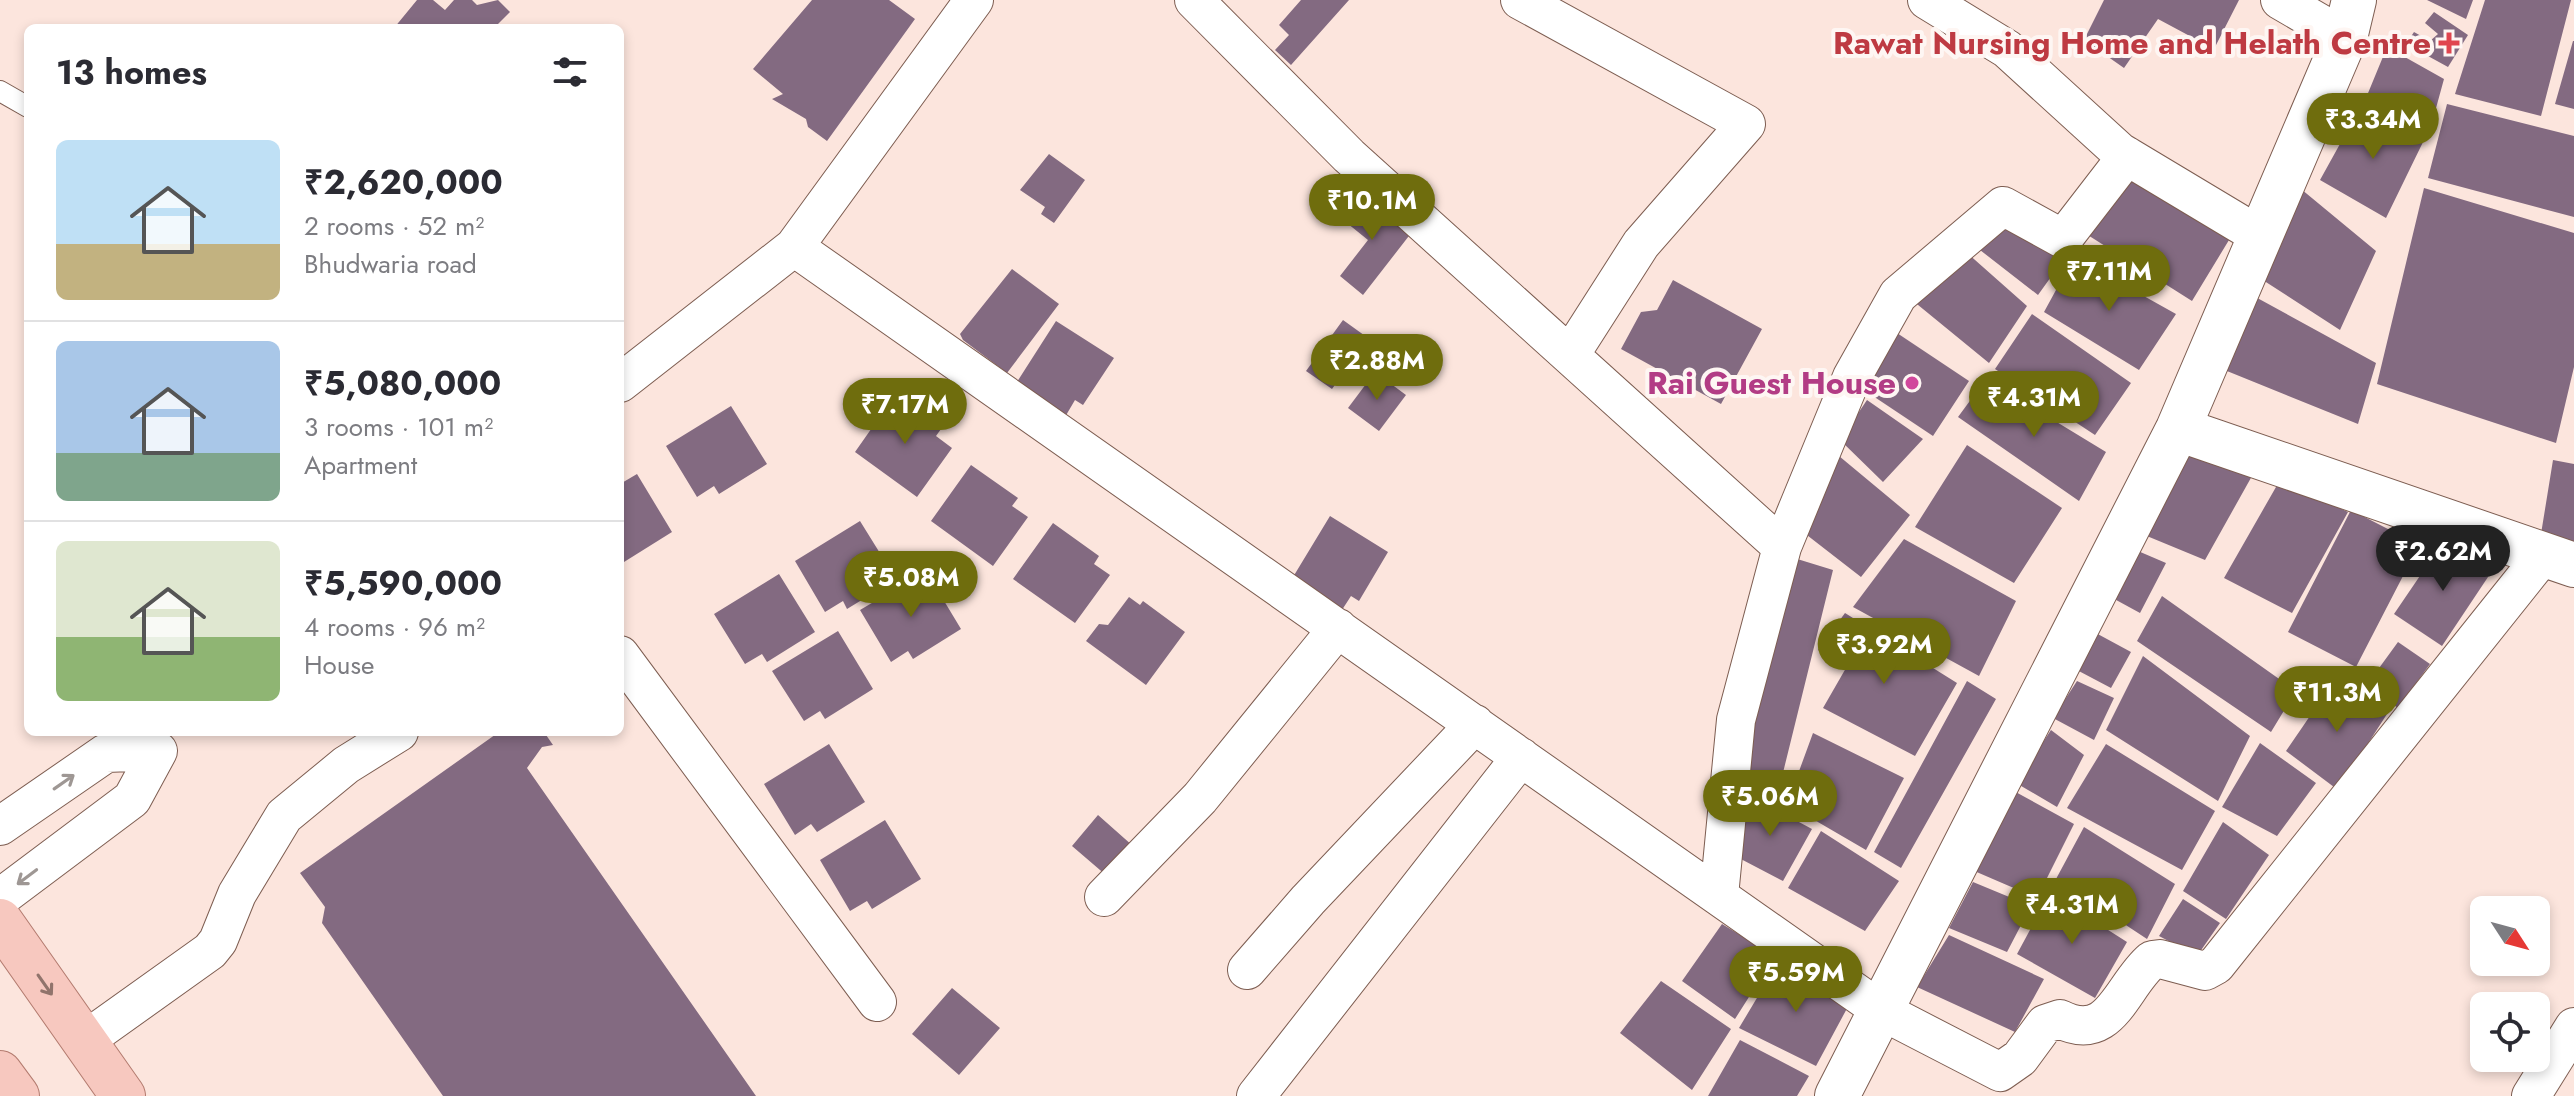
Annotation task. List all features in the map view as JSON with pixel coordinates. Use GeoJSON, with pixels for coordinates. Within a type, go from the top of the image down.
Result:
{"type":"FeatureCollection","features":[{"type":"Feature","properties":{"kind":"main road"},"geometry":{"type":"LineString","coordinates":[[0,921],[123,1096]]}},
{"type":"Feature","properties":{"kind":"main road"},"geometry":{"type":"LineString","coordinates":[[0,1073],[17,1096]]}},
{"type":"Feature","properties":{"kind":"street"},"geometry":{"type":"LineString","coordinates":[[1194,0],[1349,156],[1782,547]]}},
{"type":"Feature","properties":{"kind":"street"},"geometry":{"type":"LineString","coordinates":[[1520,0],[1746,124],[1641,244],[1570,355]]}},
{"type":"Feature","properties":{"kind":"street"},"geometry":{"type":"LineString","coordinates":[[1927,0],[2007,49],[2127,156],[2260,236]]}},
{"type":"Feature","properties":{"kind":"street"},"geometry":{"type":"LineString","coordinates":[[1837,1096],[2178,429],[2350,19],[2280,0]]}},
{"type":"Feature","properties":{"kind":"street"},"geometry":{"type":"LineString","coordinates":[[624,380],[794,247],[967,2]]}},
{"type":"Feature","properties":{"kind":"street"},"geometry":{"type":"LineString","coordinates":[[1719,896],[1736,720],[1782,547],[1852,377],[1898,295],[2003,206],[2063,239],[2127,156]]}},
{"type":"Feature","properties":{"kind":"street"},"geometry":{"type":"LineString","coordinates":[[794,247],[1882,1011],[2000,1072],[2020,1058],[2045,1024],[2060,1019],[2075,1027],[2091,1026],[2104,1020],[2152,960],[2160,959],[2209,971],[2559,560],[2178,429]]}},
{"type":"Feature","properties":{"kind":"street"},"geometry":{"type":"LineString","coordinates":[[1104,897],[1200,798],[1338,628]]}},
{"type":"Feature","properties":{"kind":"street"},"geometry":{"type":"LineString","coordinates":[[624,660],[877,1002]]}},
{"type":"Feature","properties":{"kind":"street"},"geometry":{"type":"LineString","coordinates":[[1247,970],[1308,900],[1475,724]]}},
{"type":"Feature","properties":{"kind":"street"},"geometry":{"type":"LineString","coordinates":[[84,1041],[210,951],[218,941],[237,894],[284,816],[346,765],[393,736]]}},
{"type":"Feature","properties":{"kind":"street"},"geometry":{"type":"LineString","coordinates":[[0,826],[106,753],[170,742]]}},
{"type":"Feature","properties":{"kind":"street"},"geometry":{"type":"LineString","coordinates":[[0,898],[132,799],[170,742]]}},
{"type":"Feature","properties":{"kind":"street"},"geometry":{"type":"LineString","coordinates":[[1256,1096],[1521,757]]}},
{"type":"Feature","properties":{"kind":"street"},"geometry":{"type":"LineString","coordinates":[[2531,1096],[2574,1027]]}},
{"type":"Feature","properties":{"kind":"lane"},"geometry":{"type":"LineString","coordinates":[[0,91],[24,105]]}},
{"type":"Feature","properties":{"kind":"building"},"geometry":{"type":"Polygon","coordinates":[[[417,0],[433,0],[445,10],[454,0],[472,0],[477,5],[498,0],[510,12],[498,24],[397,24],[417,0]]]}},
{"type":"Feature","properties":{"kind":"building"},"geometry":{"type":"Polygon","coordinates":[[[812,0],[889,0],[915,19],[827,141],[808,127],[806,119],[772,99],[783,94],[753,69],[812,0]]]}},
{"type":"Feature","properties":{"kind":"building"},"geometry":{"type":"Polygon","coordinates":[[[1301,0],[1349,0],[1291,65],[1275,50],[1289,35],[1279,25],[1301,0]]]}},
{"type":"Feature","properties":{"kind":"building"},"geometry":{"type":"Polygon","coordinates":[[[2104,0],[2239,0],[2214,49],[2158,19],[2124,68],[2084,40],[2104,0]]]}},
{"type":"Feature","properties":{"kind":"building"},"geometry":{"type":"Polygon","coordinates":[[[2427,0],[2473,0],[2466,19],[2427,0]]]}},
{"type":"Feature","properties":{"kind":"building"},"geometry":{"type":"Polygon","coordinates":[[[2485,0],[2571,0],[2541,116],[2455,94],[2485,0]]]}},
{"type":"Feature","properties":{"kind":"building"},"geometry":{"type":"Polygon","coordinates":[[[2434,12],[2468,35],[2448,67],[2406,44],[2414,32],[2430,41],[2438,34],[2425,23],[2434,12]]]}},
{"type":"Feature","properties":{"kind":"building"},"geometry":{"type":"Polygon","coordinates":[[[2574,41],[2574,109],[2555,104],[2574,41]]]}},
{"type":"Feature","properties":{"kind":"building"},"geometry":{"type":"Polygon","coordinates":[[[2387,47],[2444,79],[2430,130],[2366,98],[2387,47]]]}},
{"type":"Feature","properties":{"kind":"building"},"geometry":{"type":"Polygon","coordinates":[[[2447,104],[2574,136],[2574,217],[2428,178],[2447,104]]]}},
{"type":"Feature","properties":{"kind":"building"},"geometry":{"type":"Polygon","coordinates":[[[2361,106],[2424,140],[2386,218],[2320,180],[2361,106]]]}},
{"type":"Feature","properties":{"kind":"building"},"geometry":{"type":"Polygon","coordinates":[[[1049,154],[1085,180],[1054,223],[1041,214],[1045,207],[1020,190],[1049,154]]]}},
{"type":"Feature","properties":{"kind":"building"},"geometry":{"type":"Polygon","coordinates":[[[2125,175],[2229,240],[2192,301],[2083,232],[2125,175]]]}},
{"type":"Feature","properties":{"kind":"building"},"geometry":{"type":"Polygon","coordinates":[[[2424,188],[2574,233],[2574,367],[2556,443],[2377,384],[2424,188]]]}},
{"type":"Feature","properties":{"kind":"building"},"geometry":{"type":"Polygon","coordinates":[[[2301,189],[2376,251],[2340,330],[2255,275],[2301,189]]]}},
{"type":"Feature","properties":{"kind":"building"},"geometry":{"type":"Polygon","coordinates":[[[1362,193],[1412,232],[1363,295],[1340,276],[1368,240],[1342,219],[1362,193]]]}},
{"type":"Feature","properties":{"kind":"building"},"geometry":{"type":"Polygon","coordinates":[[[2011,220],[2066,256],[2038,295],[1980,250],[2011,220]]]}},
{"type":"Feature","properties":{"kind":"building"},"geometry":{"type":"Polygon","coordinates":[[[1966,252],[2027,306],[1989,363],[1912,300],[1966,252]]]}},
{"type":"Feature","properties":{"kind":"building"},"geometry":{"type":"Polygon","coordinates":[[[2074,257],[2176,314],[2139,370],[2044,312],[2074,257]]]}},
{"type":"Feature","properties":{"kind":"building"},"geometry":{"type":"Polygon","coordinates":[[[1012,269],[1059,304],[1007,373],[963,340],[960,334],[1012,269]]]}},
{"type":"Feature","properties":{"kind":"building"},"geometry":{"type":"Polygon","coordinates":[[[1673,280],[1762,329],[1721,404],[1621,349],[1641,312],[1657,310],[1673,280]]]}},
{"type":"Feature","properties":{"kind":"building"},"geometry":{"type":"Polygon","coordinates":[[[2250,294],[2376,363],[2358,424],[2222,369],[2250,294]]]}},
{"type":"Feature","properties":{"kind":"building"},"geometry":{"type":"Polygon","coordinates":[[[2032,314],[2131,383],[2095,435],[1995,369],[2032,314]]]}},
{"type":"Feature","properties":{"kind":"building"},"geometry":{"type":"Polygon","coordinates":[[[1343,320],[1368,338],[1332,389],[1306,371],[1343,320]]]}},
{"type":"Feature","properties":{"kind":"building"},"geometry":{"type":"Polygon","coordinates":[[[1056,321],[1114,358],[1083,405],[1075,400],[1065,417],[1015,385],[1056,321]]]}},
{"type":"Feature","properties":{"kind":"building","name":"Rai Guest House"},"geometry":{"type":"Polygon","coordinates":[[[1891,329],[1969,381],[1933,436],[1855,384],[1891,329]]]}},
{"type":"Feature","properties":{"kind":"building"},"geometry":{"type":"Polygon","coordinates":[[[1375,372],[1406,395],[1379,431],[1348,408],[1375,372]]]}},
{"type":"Feature","properties":{"kind":"building"},"geometry":{"type":"Polygon","coordinates":[[[1986,379],[2106,452],[2079,501],[1958,417],[1986,379]]]}},
{"type":"Feature","properties":{"kind":"building"},"geometry":{"type":"Polygon","coordinates":[[[895,395],[941,429],[936,436],[952,448],[917,497],[855,452],[895,395]]]}},
{"type":"Feature","properties":{"kind":"building"},"geometry":{"type":"Polygon","coordinates":[[[1867,400],[1923,439],[1883,482],[1840,440],[1867,400]]]}},
{"type":"Feature","properties":{"kind":"building"},"geometry":{"type":"Polygon","coordinates":[[[731,406],[767,464],[719,494],[714,486],[697,497],[666,446],[731,406]]]}},
{"type":"Feature","properties":{"kind":"building"},"geometry":{"type":"Polygon","coordinates":[[[2185,441],[2252,476],[2205,560],[2142,534],[2185,441]]]}},
{"type":"Feature","properties":{"kind":"building"},"geometry":{"type":"Polygon","coordinates":[[[1967,445],[2062,508],[2014,583],[1915,527],[1967,445]]]}},
{"type":"Feature","properties":{"kind":"building"},"geometry":{"type":"Polygon","coordinates":[[[1839,456],[1910,515],[1861,577],[1803,532],[1839,456]]]}},
{"type":"Feature","properties":{"kind":"building"},"geometry":{"type":"Polygon","coordinates":[[[2553,460],[2574,464],[2574,545],[2541,534],[2553,460]]]}},
{"type":"Feature","properties":{"kind":"building"},"geometry":{"type":"Polygon","coordinates":[[[971,465],[1018,498],[1012,506],[1028,517],[993,566],[931,521],[971,465]]]}},
{"type":"Feature","properties":{"kind":"building"},"geometry":{"type":"Polygon","coordinates":[[[637,474],[672,532],[624,562],[624,482],[637,474]]]}},
{"type":"Feature","properties":{"kind":"building"},"geometry":{"type":"Polygon","coordinates":[[[2280,480],[2348,512],[2292,613],[2224,578],[2280,480]]]}},
{"type":"Feature","properties":{"kind":"building"},"geometry":{"type":"Polygon","coordinates":[[[2351,510],[2419,545],[2356,667],[2288,632],[2351,510]]]}},
{"type":"Feature","properties":{"kind":"building"},"geometry":{"type":"Polygon","coordinates":[[[1330,516],[1388,552],[1359,601],[1351,596],[1340,613],[1290,582],[1330,516]]]}},
{"type":"Feature","properties":{"kind":"building"},"geometry":{"type":"Polygon","coordinates":[[[860,521],[896,579],[847,609],[843,601],[825,612],[795,561],[860,521]]]}},
{"type":"Feature","properties":{"kind":"building"},"geometry":{"type":"Polygon","coordinates":[[[1053,523],[1099,556],[1094,564],[1110,575],[1075,623],[1013,579],[1053,523]]]}},
{"type":"Feature","properties":{"kind":"building"},"geometry":{"type":"Polygon","coordinates":[[[1904,539],[2016,601],[1979,676],[1853,607],[1904,539]]]}},
{"type":"Feature","properties":{"kind":"building"},"geometry":{"type":"Polygon","coordinates":[[[2445,539],[2492,571],[2442,646],[2394,614],[2445,539]]]}},
{"type":"Feature","properties":{"kind":"building"},"geometry":{"type":"Polygon","coordinates":[[[2131,548],[2166,563],[2140,613],[2107,595],[2131,548]]]}},
{"type":"Feature","properties":{"kind":"building"},"geometry":{"type":"Polygon","coordinates":[[[1794,558],[1833,570],[1777,797],[1738,779],[1794,558]]]}},
{"type":"Feature","properties":{"kind":"building"},"geometry":{"type":"Polygon","coordinates":[[[926,571],[961,629],[913,659],[908,651],[891,662],[860,610],[926,571]]]}},
{"type":"Feature","properties":{"kind":"building"},"geometry":{"type":"Polygon","coordinates":[[[779,574],[815,632],[767,662],[762,654],[745,664],[714,614],[779,574]]]}},
{"type":"Feature","properties":{"kind":"building"},"geometry":{"type":"Polygon","coordinates":[[[2162,596],[2296,691],[2271,732],[2137,641],[2162,596]]]}},
{"type":"Feature","properties":{"kind":"building"},"geometry":{"type":"Polygon","coordinates":[[[1129,597],[1140,605],[1143,601],[1185,632],[1146,685],[1086,641],[1099,624],[1108,625],[1129,597]]]}},
{"type":"Feature","properties":{"kind":"building"},"geometry":{"type":"Polygon","coordinates":[[[1845,613],[1957,683],[1915,756],[1823,708],[1846,668],[1818,650],[1845,613]]]}},
{"type":"Feature","properties":{"kind":"building"},"geometry":{"type":"Polygon","coordinates":[[[838,631],[873,689],[825,719],[820,711],[804,721],[772,671],[838,631]]]}},
{"type":"Feature","properties":{"kind":"building"},"geometry":{"type":"Polygon","coordinates":[[[2094,632],[2131,652],[2111,688],[2075,669],[2094,632]]]}},
{"type":"Feature","properties":{"kind":"building"},"geometry":{"type":"Polygon","coordinates":[[[2398,642],[2430,664],[2398,708],[2366,686],[2398,642]]]}},
{"type":"Feature","properties":{"kind":"building"},"geometry":{"type":"Polygon","coordinates":[[[2143,656],[2250,736],[2218,801],[2106,730],[2143,656]]]}},
{"type":"Feature","properties":{"kind":"building"},"geometry":{"type":"Polygon","coordinates":[[[2336,678],[2387,714],[2338,790],[2286,751],[2336,678]]]}},
{"type":"Feature","properties":{"kind":"building"},"geometry":{"type":"Polygon","coordinates":[[[1967,681],[1996,699],[1901,868],[1874,852],[1967,681]]]}},
{"type":"Feature","properties":{"kind":"building"},"geometry":{"type":"Polygon","coordinates":[[[2077,681],[2114,698],[2094,740],[2053,718],[2077,681]]]}},
{"type":"Feature","properties":{"kind":"building"},"geometry":{"type":"Polygon","coordinates":[[[2051,730],[2084,755],[2057,807],[2016,783],[2051,730]]]}},
{"type":"Feature","properties":{"kind":"building"},"geometry":{"type":"Polygon","coordinates":[[[1813,733],[1904,778],[1866,850],[1787,804],[1813,733]]]}},
{"type":"Feature","properties":{"kind":"building"},"geometry":{"type":"Polygon","coordinates":[[[493,736],[547,736],[553,745],[542,747],[527,768],[756,1096],[443,1096],[322,923],[325,907],[300,873],[493,736]]]}},
{"type":"Feature","properties":{"kind":"building"},"geometry":{"type":"Polygon","coordinates":[[[2260,743],[2316,783],[2277,836],[2222,807],[2260,743]]]}},
{"type":"Feature","properties":{"kind":"building"},"geometry":{"type":"Polygon","coordinates":[[[829,744],[865,802],[817,832],[811,824],[795,835],[764,784],[829,744]]]}},
{"type":"Feature","properties":{"kind":"building"},"geometry":{"type":"Polygon","coordinates":[[[2106,744],[2215,811],[2182,870],[2067,808],[2106,744]]]}},
{"type":"Feature","properties":{"kind":"building"},"geometry":{"type":"Polygon","coordinates":[[[2012,790],[2074,824],[2037,898],[1972,870],[2012,790]]]}},
{"type":"Feature","properties":{"kind":"building"},"geometry":{"type":"Polygon","coordinates":[[[1745,793],[1812,829],[1783,881],[1737,857],[1745,793]]]}},
{"type":"Feature","properties":{"kind":"building"},"geometry":{"type":"Polygon","coordinates":[[[1098,815],[1133,846],[1107,876],[1072,846],[1098,815]]]}},
{"type":"Feature","properties":{"kind":"building"},"geometry":{"type":"Polygon","coordinates":[[[885,820],[921,879],[872,909],[867,901],[850,911],[820,860],[885,820]]]}},
{"type":"Feature","properties":{"kind":"building"},"geometry":{"type":"Polygon","coordinates":[[[2223,822],[2269,855],[2226,919],[2183,891],[2223,822]]]}},
{"type":"Feature","properties":{"kind":"building"},"geometry":{"type":"Polygon","coordinates":[[[2084,827],[2175,884],[2147,939],[2056,879],[2084,827]]]}},
{"type":"Feature","properties":{"kind":"building"},"geometry":{"type":"Polygon","coordinates":[[[1821,831],[1899,881],[1865,931],[1788,888],[1821,831]]]}},
{"type":"Feature","properties":{"kind":"building"},"geometry":{"type":"Polygon","coordinates":[[[1973,882],[2031,906],[2007,952],[1949,928],[1973,882]]]}},
{"type":"Feature","properties":{"kind":"building"},"geometry":{"type":"Polygon","coordinates":[[[2050,893],[2127,942],[2095,998],[2017,954],[2050,893]]]}},
{"type":"Feature","properties":{"kind":"building"},"geometry":{"type":"Polygon","coordinates":[[[2183,899],[2220,923],[2197,956],[2159,936],[2183,899]]]}},
{"type":"Feature","properties":{"kind":"building"},"geometry":{"type":"Polygon","coordinates":[[[1722,924],[1775,956],[1735,1019],[1682,981],[1722,924]]]}},
{"type":"Feature","properties":{"kind":"building"},"geometry":{"type":"Polygon","coordinates":[[[1949,935],[2044,979],[2015,1032],[1917,987],[1949,935]]]}},
{"type":"Feature","properties":{"kind":"building"},"geometry":{"type":"Polygon","coordinates":[[[1779,961],[1851,1001],[1816,1066],[1739,1028],[1779,961]]]}},
{"type":"Feature","properties":{"kind":"building"},"geometry":{"type":"Polygon","coordinates":[[[1661,981],[1731,1029],[1692,1090],[1620,1033],[1661,981]]]}},
{"type":"Feature","properties":{"kind":"building"},"geometry":{"type":"Polygon","coordinates":[[[952,988],[1000,1028],[959,1075],[912,1034],[952,988]]]}},
{"type":"Feature","properties":{"kind":"building"},"geometry":{"type":"Polygon","coordinates":[[[1740,1040],[1809,1076],[1797,1096],[1708,1096],[1740,1040]]]}},
{"type":"Feature","properties":{"kind":"place","name":"Rawat Nursing Home and Helath Centre"},"geometry":{"type":"Point","coordinates":[2449,43]}},
{"type":"Feature","properties":{"kind":"place","name":"Rai Guest House"},"geometry":{"type":"Point","coordinates":[1912,383]}}]}
